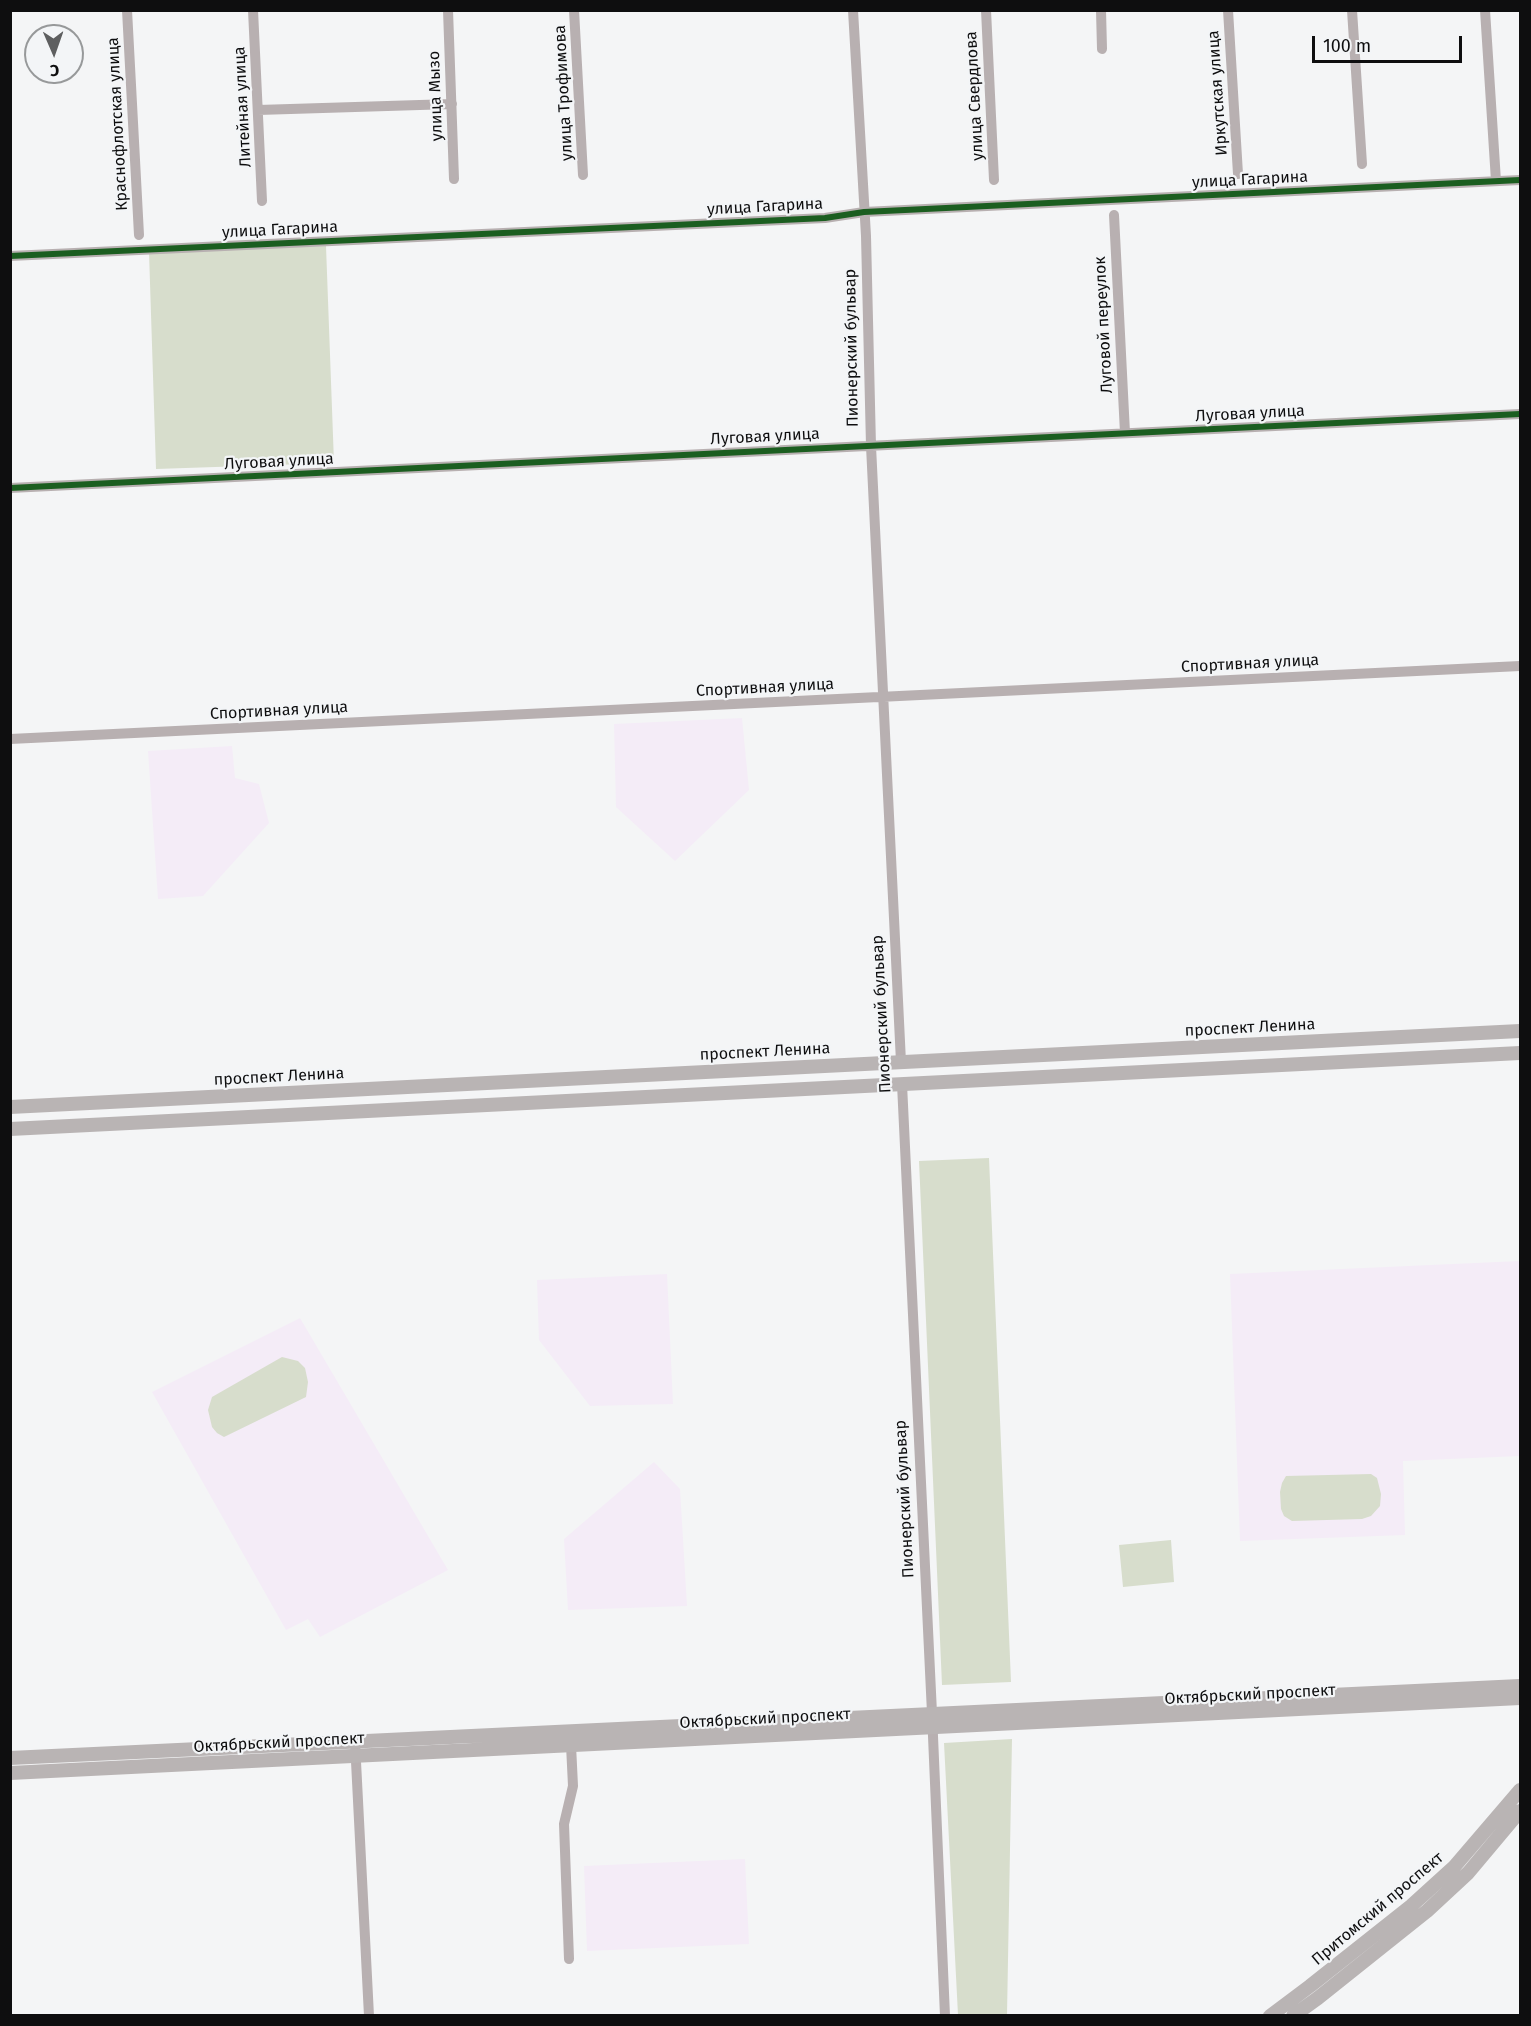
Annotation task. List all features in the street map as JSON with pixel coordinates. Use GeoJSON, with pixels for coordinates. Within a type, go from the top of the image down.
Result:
{"type":"FeatureCollection","features":[{"type":"Feature","properties":{"kind":"main road","name":"проспект Ленина"},"geometry":{"type":"LineString","coordinates":[[10,1107],[1521,1031]]}},
{"type":"Feature","properties":{"kind":"main road"},"geometry":{"type":"LineString","coordinates":[[10,1129],[1521,1053]]}},
{"type":"Feature","properties":{"kind":"main road","name":"Пионерский бульвар"},"geometry":{"type":"LineString","coordinates":[[900,1062],[902,1084]]}},
{"type":"Feature","properties":{"kind":"main road"},"geometry":{"type":"LineString","coordinates":[[288,1093],[292,1115]]}},
{"type":"Feature","properties":{"kind":"main road","name":"Октябрьский проспект"},"geometry":{"type":"LineString","coordinates":[[10,1773],[356,1749],[932,1720],[1521,1686]]}},
{"type":"Feature","properties":{"kind":"main road","name":"Октябрьский проспект"},"geometry":{"type":"LineString","coordinates":[[10,1758],[571,1745],[932,1720],[1521,1698]]}},
{"type":"Feature","properties":{"kind":"main road","name":"Притомский проспект"},"geometry":{"type":"LineString","coordinates":[[1270,2016],[1425,1894],[1463,1858],[1521,1790]]}},
{"type":"Feature","properties":{"kind":"main road","name":"Притомский проспект"},"geometry":{"type":"LineString","coordinates":[[1293,2016],[1427,1911],[1468,1873],[1521,1811]]}},
{"type":"Feature","properties":{"kind":"street","name":"Краснофлотская улица"},"geometry":{"type":"LineString","coordinates":[[128,10],[139,235]]}},
{"type":"Feature","properties":{"kind":"street","name":"Литейная улица"},"geometry":{"type":"LineString","coordinates":[[253,10],[262,201]]}},
{"type":"Feature","properties":{"kind":"street","name":"улица Мызо"},"geometry":{"type":"LineString","coordinates":[[448,10],[454,179]]}},
{"type":"Feature","properties":{"kind":"street","name":"улица Трофимова"},"geometry":{"type":"LineString","coordinates":[[574,10],[583,175]]}},
{"type":"Feature","properties":{"kind":"street","name":"Пионерский бульвар"},"geometry":{"type":"LineString","coordinates":[[853,10],[864,212],[871,446],[900,1062]]}},
{"type":"Feature","properties":{"kind":"street","name":"улица Свердлова"},"geometry":{"type":"LineString","coordinates":[[986,10],[994,180]]}},
{"type":"Feature","properties":{"kind":"street"},"geometry":{"type":"LineString","coordinates":[[1101,10],[1102,49]]}},
{"type":"Feature","properties":{"kind":"street","name":"Иркутская улица"},"geometry":{"type":"LineString","coordinates":[[1228,10],[1238,174]]}},
{"type":"Feature","properties":{"kind":"street"},"geometry":{"type":"LineString","coordinates":[[1352,10],[1362,164]]}},
{"type":"Feature","properties":{"kind":"street"},"geometry":{"type":"LineString","coordinates":[[1485,10],[1496,182]]}},
{"type":"Feature","properties":{"kind":"street"},"geometry":{"type":"LineString","coordinates":[[258,110],[452,104]]}},
{"type":"Feature","properties":{"kind":"street","name":"улица Гагарина"},"geometry":{"type":"LineString","coordinates":[[10,256],[825,218],[864,212],[1521,180]]}},
{"type":"Feature","properties":{"kind":"street","name":"Луговой переулок"},"geometry":{"type":"LineString","coordinates":[[1114,215],[1125,433]]}},
{"type":"Feature","properties":{"kind":"street","name":"Луговая улица"},"geometry":{"type":"LineString","coordinates":[[10,488],[1521,414]]}},
{"type":"Feature","properties":{"kind":"street","name":"Спортивная улица"},"geometry":{"type":"LineString","coordinates":[[10,739],[1521,666]]}},
{"type":"Feature","properties":{"kind":"street","name":"Пионерский бульвар"},"geometry":{"type":"LineString","coordinates":[[902,1084],[945,2016]]}},
{"type":"Feature","properties":{"kind":"street"},"geometry":{"type":"LineString","coordinates":[[569,1959],[564,1824],[573,1786],[571,1745]]}},
{"type":"Feature","properties":{"kind":"street"},"geometry":{"type":"LineString","coordinates":[[356,1749],[369,2016]]}},
{"type":"Feature","properties":{"kind":"shaded area"},"geometry":{"type":"Polygon","coordinates":[[[742,718],[749,790],[675,861],[616,807],[614,724],[742,718]]]}},
{"type":"Feature","properties":{"kind":"shaded area"},"geometry":{"type":"Polygon","coordinates":[[[232,746],[235,778],[259,784],[269,823],[203,896],[158,899],[148,751],[232,746]]]}},
{"type":"Feature","properties":{"kind":"shaded area"},"geometry":{"type":"Polygon","coordinates":[[[1520,1261],[1520,1456],[1403,1461],[1405,1535],[1240,1541],[1230,1274],[1520,1261]]]}},
{"type":"Feature","properties":{"kind":"shaded area"},"geometry":{"type":"Polygon","coordinates":[[[667,1274],[673,1404],[590,1406],[539,1340],[537,1280],[667,1274]]]}},
{"type":"Feature","properties":{"kind":"shaded area"},"geometry":{"type":"Polygon","coordinates":[[[300,1318],[448,1570],[320,1637],[308,1619],[286,1630],[152,1392],[300,1318]]]}},
{"type":"Feature","properties":{"kind":"shaded area"},"geometry":{"type":"Polygon","coordinates":[[[654,1462],[680,1489],[687,1606],[568,1610],[564,1539],[654,1462]]]}},
{"type":"Feature","properties":{"kind":"shaded area"},"geometry":{"type":"Polygon","coordinates":[[[745,1859],[749,1944],[587,1951],[584,1866],[745,1859]]]}},
{"type":"Feature","properties":{"kind":"green space"},"geometry":{"type":"Polygon","coordinates":[[[326,246],[334,463],[156,469],[149,252],[326,246]]]}},
{"type":"Feature","properties":{"kind":"green space"},"geometry":{"type":"Polygon","coordinates":[[[989,1158],[1011,1682],[942,1685],[919,1161],[989,1158]]]}},
{"type":"Feature","properties":{"kind":"green space"},"geometry":{"type":"Polygon","coordinates":[[[282,1357],[298,1361],[305,1368],[308,1382],[306,1397],[224,1437],[217,1433],[212,1427],[208,1410],[212,1397],[282,1357]]]}},
{"type":"Feature","properties":{"kind":"green space"},"geometry":{"type":"Polygon","coordinates":[[[1371,1474],[1377,1478],[1381,1494],[1380,1506],[1371,1516],[1362,1519],[1292,1521],[1284,1516],[1281,1509],[1280,1492],[1286,1476],[1371,1474]]]}},
{"type":"Feature","properties":{"kind":"green space"},"geometry":{"type":"Polygon","coordinates":[[[1171,1540],[1174,1582],[1123,1587],[1119,1545],[1171,1540]]]}},
{"type":"Feature","properties":{"kind":"green space"},"geometry":{"type":"Polygon","coordinates":[[[1012,1739],[1007,2015],[958,2015],[944,1743],[1012,1739]]]}},
{"type":"Feature","properties":{"kind":"cycle path"},"geometry":{"type":"LineString","coordinates":[[10,256],[825,218],[864,212],[1520,180]]}},
{"type":"Feature","properties":{"kind":"cycle path"},"geometry":{"type":"LineString","coordinates":[[10,488],[1520,414]]}}]}
